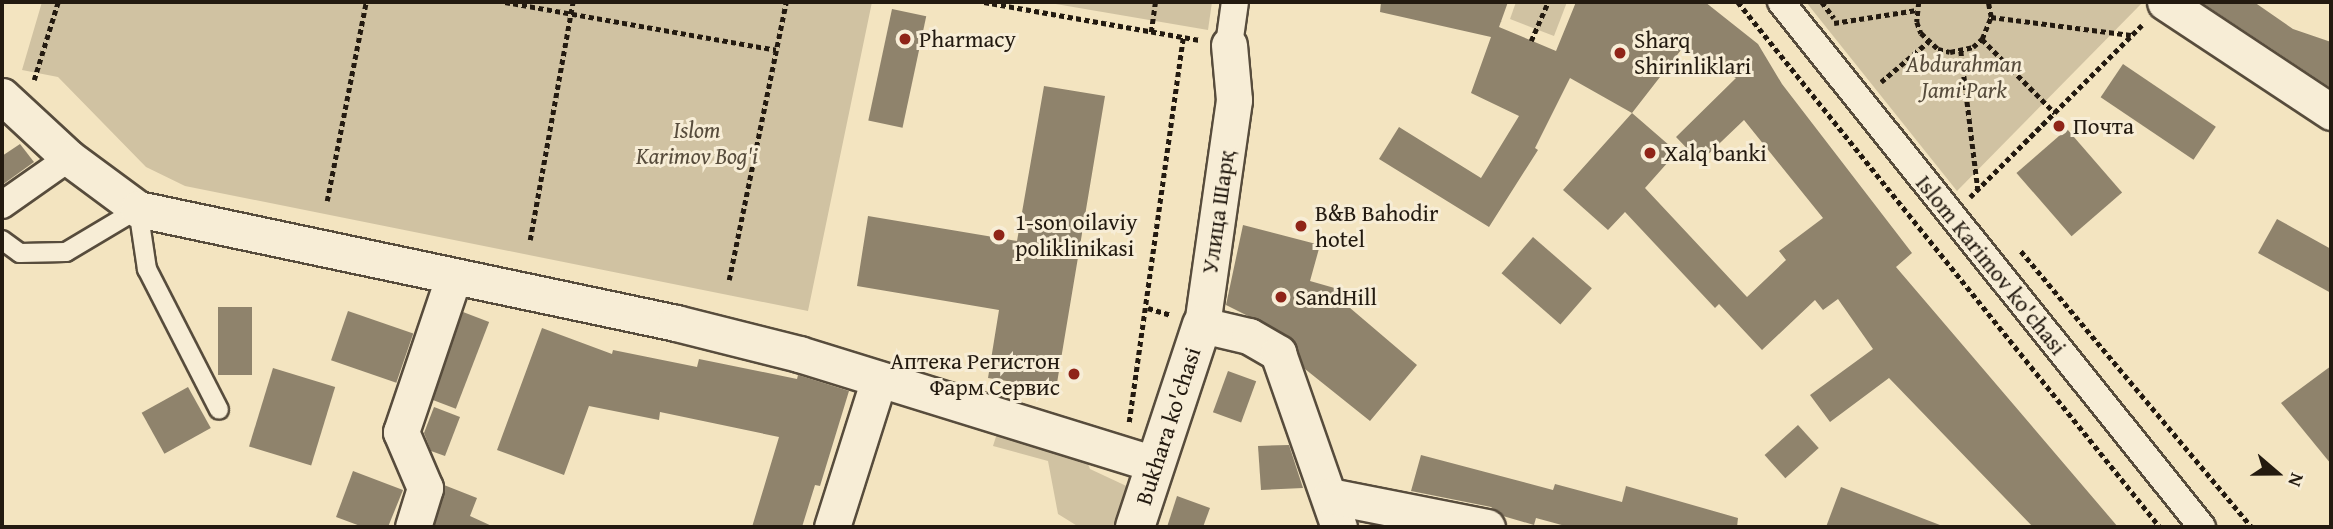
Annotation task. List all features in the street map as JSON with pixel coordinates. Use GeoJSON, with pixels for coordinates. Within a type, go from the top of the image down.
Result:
{"type":"FeatureCollection","features":[{"type":"Feature","properties":{"kind":"street"},"geometry":{"type":"LineString","coordinates":[[1229,45],[1234,2]]}},
{"type":"Feature","properties":{"kind":"street","name":"Islom Karimov ko'chasi"},"geometry":{"type":"LineString","coordinates":[[1781,2],[2202,527]]}},
{"type":"Feature","properties":{"kind":"street"},"geometry":{"type":"LineString","coordinates":[[2157,10],[2331,112]]}},
{"type":"Feature","properties":{"kind":"street","name":"Улица Шарқ"},"geometry":{"type":"LineString","coordinates":[[1202,325],[1234,100],[1229,45]]}},
{"type":"Feature","properties":{"kind":"street"},"geometry":{"type":"LineString","coordinates":[[13,90],[69,158],[138,209],[453,278],[676,323],[879,379],[1139,459]]}},
{"type":"Feature","properties":{"kind":"street"},"geometry":{"type":"LineString","coordinates":[[2,205],[69,158]]}},
{"type":"Feature","properties":{"kind":"street"},"geometry":{"type":"LineString","coordinates":[[413,527],[425,488],[418,464],[403,444],[401,432],[453,278]]}},
{"type":"Feature","properties":{"kind":"street"},"geometry":{"type":"LineString","coordinates":[[1202,325],[1249,336],[1278,353],[1334,512],[1487,527]]}},
{"type":"Feature","properties":{"kind":"street","name":"Bukhara ko'chasi"},"geometry":{"type":"LineString","coordinates":[[1135,527],[1139,459],[1202,325]]}},
{"type":"Feature","properties":{"kind":"street"},"geometry":{"type":"LineString","coordinates":[[832,527],[879,379]]}},
{"type":"Feature","properties":{"kind":"lane"},"geometry":{"type":"LineString","coordinates":[[2,240],[20,253],[66,252],[138,209],[147,269],[219,410]]}},
{"type":"Feature","properties":{"kind":"path"},"geometry":{"type":"LineString","coordinates":[[13,90],[36,80],[58,2]]}},
{"type":"Feature","properties":{"kind":"path"},"geometry":{"type":"LineString","coordinates":[[327,201],[366,2]]}},
{"type":"Feature","properties":{"kind":"path"},"geometry":{"type":"LineString","coordinates":[[505,2],[776,50]]}},
{"type":"Feature","properties":{"kind":"path"},"geometry":{"type":"LineString","coordinates":[[530,240],[573,2]]}},
{"type":"Feature","properties":{"kind":"path"},"geometry":{"type":"LineString","coordinates":[[729,281],[786,2]]}},
{"type":"Feature","properties":{"kind":"path"},"geometry":{"type":"LineString","coordinates":[[984,2],[1229,45]]}},
{"type":"Feature","properties":{"kind":"path"},"geometry":{"type":"LineString","coordinates":[[1150,32],[1155,2]]}},
{"type":"Feature","properties":{"kind":"path"},"geometry":{"type":"LineString","coordinates":[[1531,41],[1548,2]]}},
{"type":"Feature","properties":{"kind":"path"},"geometry":{"type":"LineString","coordinates":[[1738,2],[2160,527]]}},
{"type":"Feature","properties":{"kind":"path"},"geometry":{"type":"LineString","coordinates":[[1822,2],[1845,32]]}},
{"type":"Feature","properties":{"kind":"path"},"geometry":{"type":"LineString","coordinates":[[1919,2],[1917,22],[1928,42],[1938,49],[1961,51],[1982,39],[1991,17],[1988,2]]}},
{"type":"Feature","properties":{"kind":"path"},"geometry":{"type":"LineString","coordinates":[[1802,28],[1917,10]]}},
{"type":"Feature","properties":{"kind":"path"},"geometry":{"type":"LineString","coordinates":[[1952,216],[2157,10]]}},
{"type":"Feature","properties":{"kind":"path"},"geometry":{"type":"LineString","coordinates":[[1991,17],[2132,35]]}},
{"type":"Feature","properties":{"kind":"path"},"geometry":{"type":"LineString","coordinates":[[1139,459],[1148,308],[1183,38]]}},
{"type":"Feature","properties":{"kind":"path"},"geometry":{"type":"LineString","coordinates":[[1982,39],[2055,113]]}},
{"type":"Feature","properties":{"kind":"path"},"geometry":{"type":"LineString","coordinates":[[1859,100],[1928,42]]}},
{"type":"Feature","properties":{"kind":"path"},"geometry":{"type":"LineString","coordinates":[[1961,51],[1978,190]]}},
{"type":"Feature","properties":{"kind":"path"},"geometry":{"type":"LineString","coordinates":[[1874,72],[1889,92]]}},
{"type":"Feature","properties":{"kind":"path"},"geometry":{"type":"LineString","coordinates":[[1962,186],[1980,206]]}},
{"type":"Feature","properties":{"kind":"path"},"geometry":{"type":"LineString","coordinates":[[2017,246],[2252,527]]}},
{"type":"Feature","properties":{"kind":"green space","name":"Islom Karimov Bog'i"},"geometry":{"type":"Polygon","coordinates":[[[42,2],[872,2],[808,311],[185,186],[146,167],[58,77],[22,70],[42,2]]]}},
{"type":"Feature","properties":{"kind":"green space"},"geometry":{"type":"Polygon","coordinates":[[[1044,2],[1212,2],[1208,30],[1044,2]]]}},
{"type":"Feature","properties":{"kind":"green space"},"geometry":{"type":"Polygon","coordinates":[[[1516,2],[1567,2],[1554,36],[1510,19],[1516,2]]]}},
{"type":"Feature","properties":{"kind":"green space","name":"Abdurahman Jami Park"},"geometry":{"type":"Polygon","coordinates":[[[1806,2],[2143,2],[1957,191],[1806,2]]]}},
{"type":"Feature","properties":{"kind":"green space"},"geometry":{"type":"Polygon","coordinates":[[[999,427],[1083,451],[1090,469],[1135,490],[1126,527],[1079,527],[1058,514],[1048,461],[993,446],[999,427]]]}},
{"type":"Feature","properties":{"kind":"building"},"geometry":{"type":"Polygon","coordinates":[[[1381,2],[1508,2],[1499,27],[1556,51],[1576,2],[1705,2],[1758,44],[1782,84],[1912,253],[1896,267],[2118,527],[2033,527],[1889,378],[1830,422],[1810,395],[1873,349],[1838,299],[1823,310],[1815,300],[1762,350],[1719,304],[1715,308],[1625,212],[1608,230],[1563,190],[1632,113],[1570,78],[1535,148],[1538,150],[1489,227],[1379,159],[1399,127],[1481,178],[1519,116],[1471,93],[1491,37],[1380,12],[1381,2]],[[1681,50],[1632,113],[1677,152],[1645,188],[1747,297],[1786,260],[1779,251],[1823,218],[1744,120],[1700,162],[1676,137],[1736,78],[1681,50]]]}},
{"type":"Feature","properties":{"kind":"building"},"geometry":{"type":"Polygon","coordinates":[[[2201,2],[2254,2],[2293,29],[2331,42],[2331,88],[2201,2]]]}},
{"type":"Feature","properties":{"kind":"building"},"geometry":{"type":"Polygon","coordinates":[[[892,9],[926,16],[903,128],[868,121],[892,9]]]}},
{"type":"Feature","properties":{"kind":"building"},"geometry":{"type":"Polygon","coordinates":[[[2123,64],[2216,127],[2193,160],[2101,97],[2123,64]]]}},
{"type":"Feature","properties":{"kind":"building"},"geometry":{"type":"Polygon","coordinates":[[[1044,86],[1105,96],[1056,389],[988,378],[999,310],[857,286],[868,216],[1017,241],[1044,86]]]}},
{"type":"Feature","properties":{"kind":"building"},"geometry":{"type":"Polygon","coordinates":[[[2067,129],[2122,192],[2072,236],[2016,173],[2067,129]]]}},
{"type":"Feature","properties":{"kind":"building"},"geometry":{"type":"Polygon","coordinates":[[[20,144],[34,162],[2,185],[2,156],[20,144]]]}},
{"type":"Feature","properties":{"kind":"building"},"geometry":{"type":"Polygon","coordinates":[[[2277,219],[2331,249],[2331,293],[2258,253],[2277,219]]]}},
{"type":"Feature","properties":{"kind":"building"},"geometry":{"type":"Polygon","coordinates":[[[1243,225],[1320,245],[1310,281],[1338,289],[1336,296],[1417,365],[1370,421],[1305,369],[1288,336],[1226,305],[1243,225]]]}},
{"type":"Feature","properties":{"kind":"building"},"geometry":{"type":"Polygon","coordinates":[[[1533,237],[1592,288],[1560,324],[1502,273],[1533,237]]]}},
{"type":"Feature","properties":{"kind":"building"},"geometry":{"type":"Polygon","coordinates":[[[218,307],[252,307],[252,375],[218,375],[218,307]]]}},
{"type":"Feature","properties":{"kind":"building"},"geometry":{"type":"Polygon","coordinates":[[[348,311],[413,333],[396,383],[331,360],[348,311]]]}},
{"type":"Feature","properties":{"kind":"building"},"geometry":{"type":"Polygon","coordinates":[[[463,312],[489,322],[456,409],[430,399],[463,312]]]}},
{"type":"Feature","properties":{"kind":"building"},"geometry":{"type":"Polygon","coordinates":[[[542,328],[612,354],[613,350],[697,367],[699,359],[797,379],[798,375],[849,391],[820,486],[815,485],[802,527],[752,527],[779,437],[660,412],[659,420],[589,406],[564,475],[497,450],[542,328]]]}},
{"type":"Feature","properties":{"kind":"building"},"geometry":{"type":"Polygon","coordinates":[[[2331,366],[2331,464],[2281,403],[2331,366]]]}},
{"type":"Feature","properties":{"kind":"building"},"geometry":{"type":"Polygon","coordinates":[[[273,368],[335,387],[311,465],[249,446],[273,368]]]}},
{"type":"Feature","properties":{"kind":"building"},"geometry":{"type":"Polygon","coordinates":[[[1228,371],[1256,381],[1241,423],[1213,412],[1228,371]]]}},
{"type":"Feature","properties":{"kind":"building"},"geometry":{"type":"Polygon","coordinates":[[[188,387],[211,428],[164,454],[142,413],[188,387]]]}},
{"type":"Feature","properties":{"kind":"building"},"geometry":{"type":"Polygon","coordinates":[[[434,407],[460,417],[445,456],[431,451],[424,433],[434,407]]]}},
{"type":"Feature","properties":{"kind":"building"},"geometry":{"type":"Polygon","coordinates":[[[1798,425],[1819,448],[1785,478],[1765,455],[1798,425]]]}},
{"type":"Feature","properties":{"kind":"building"},"geometry":{"type":"Polygon","coordinates":[[[1289,445],[1303,488],[1261,490],[1258,446],[1289,445]]]}},
{"type":"Feature","properties":{"kind":"building"},"geometry":{"type":"Polygon","coordinates":[[[1421,455],[1553,490],[1555,484],[1622,502],[1626,486],[1738,518],[1737,527],[1569,527],[1536,518],[1534,525],[1503,516],[1491,507],[1411,491],[1421,455]]]}},
{"type":"Feature","properties":{"kind":"building"},"geometry":{"type":"Polygon","coordinates":[[[353,471],[403,490],[388,527],[363,527],[336,517],[353,471]]]}},
{"type":"Feature","properties":{"kind":"building"},"geometry":{"type":"Polygon","coordinates":[[[444,485],[477,498],[470,516],[494,527],[434,527],[444,485]]]}},
{"type":"Feature","properties":{"kind":"building"},"geometry":{"type":"Polygon","coordinates":[[[1841,487],[1940,525],[1940,527],[1826,527],[1841,487]]]}},
{"type":"Feature","properties":{"kind":"building"},"geometry":{"type":"Polygon","coordinates":[[[1177,496],[1210,508],[1203,527],[1167,527],[1177,496]]]}},
{"type":"Feature","properties":{"kind":"place","name":"Pharmacy"},"geometry":{"type":"Point","coordinates":[905,39]}},
{"type":"Feature","properties":{"kind":"place","name":"Sharq Shirinliklari"},"geometry":{"type":"Point","coordinates":[1620,53]}},
{"type":"Feature","properties":{"kind":"place","name":"Почта"},"geometry":{"type":"Point","coordinates":[2059,126]}},
{"type":"Feature","properties":{"kind":"place","name":"Xalq banki"},"geometry":{"type":"Point","coordinates":[1650,153]}},
{"type":"Feature","properties":{"kind":"place","name":"B&B Bahodir hotel"},"geometry":{"type":"Point","coordinates":[1301,226]}},
{"type":"Feature","properties":{"kind":"place","name":"1-son oilaviy poliklinikasi"},"geometry":{"type":"Point","coordinates":[999,235]}},
{"type":"Feature","properties":{"kind":"place","name":"SandHill"},"geometry":{"type":"Point","coordinates":[1281,297]}},
{"type":"Feature","properties":{"kind":"place","name":"Аптека Регистон Фарм Сервис"},"geometry":{"type":"Point","coordinates":[1074,374]}}]}
